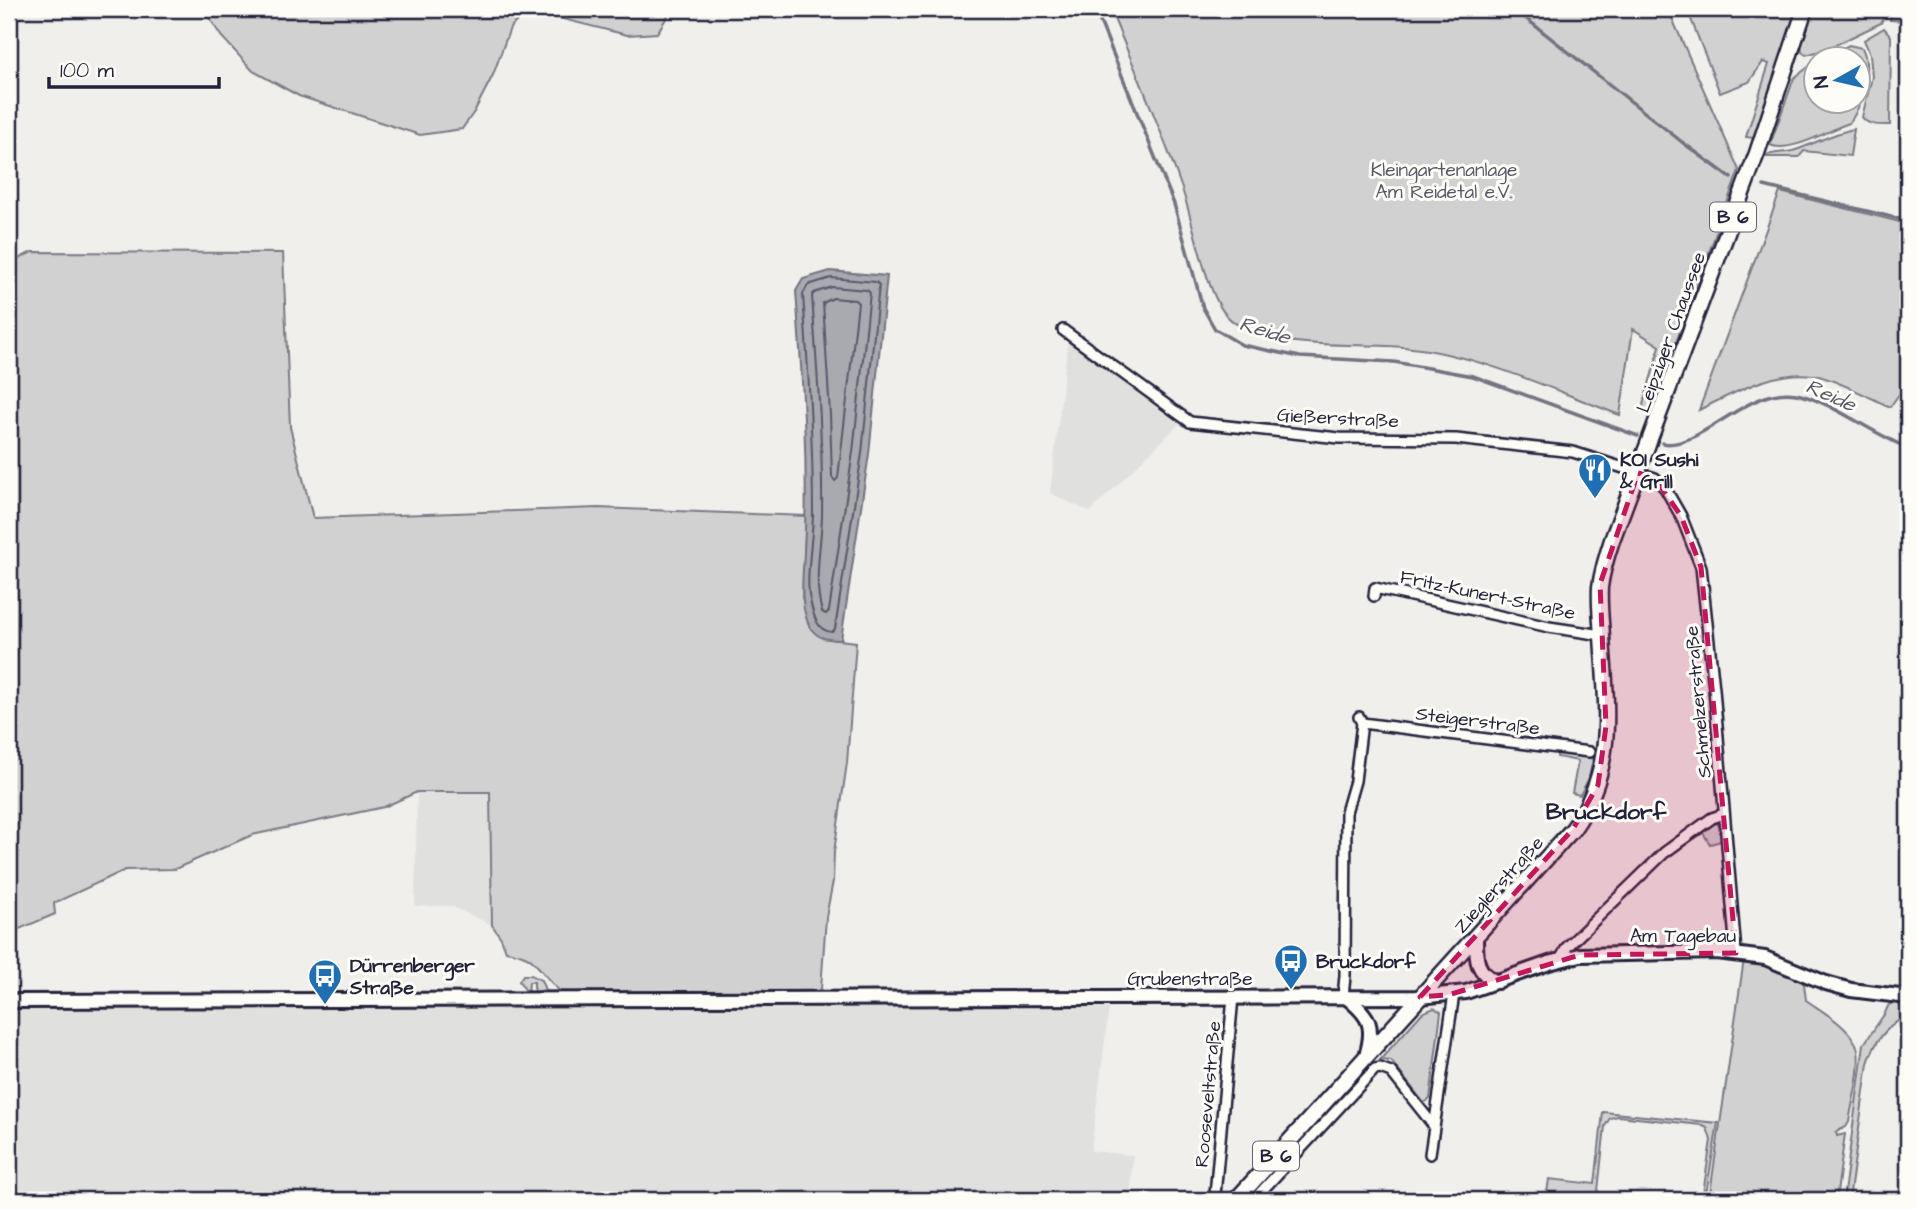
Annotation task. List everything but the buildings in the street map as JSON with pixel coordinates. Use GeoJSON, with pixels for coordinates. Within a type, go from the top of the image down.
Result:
{"type":"FeatureCollection","features":[{"type":"Feature","properties":{"kind":"main road","name":"Leipziger Chaussee"},"geometry":{"type":"LineString","coordinates":[[1648,448],[1758,148],[1805,9]]}},
{"type":"Feature","properties":{"kind":"main road","name":"Zieglerstraße"},"geometry":{"type":"LineString","coordinates":[[1238,1198],[1476,939],[1584,814],[1598,785],[1605,742],[1599,603],[1602,577],[1612,540],[1648,448]]}},
{"type":"Feature","properties":{"kind":"street","name":"Gießerstraße"},"geometry":{"type":"LineString","coordinates":[[1063,330],[1190,422],[1339,438],[1455,439],[1573,452],[1638,473]]}},
{"type":"Feature","properties":{"kind":"street","name":"Schmelzerstraße"},"geometry":{"type":"LineString","coordinates":[[1638,473],[1655,478],[1664,488],[1681,516],[1701,567],[1736,953]]}},
{"type":"Feature","properties":{"kind":"street","name":"Fritz-Kunert-Straße"},"geometry":{"type":"LineString","coordinates":[[1374,596],[1375,588],[1549,627],[1602,635]]}},
{"type":"Feature","properties":{"kind":"street","name":"Steigerstraße"},"geometry":{"type":"LineString","coordinates":[[1344,997],[1346,812],[1355,781],[1361,720],[1589,752]]}},
{"type":"Feature","properties":{"kind":"street"},"geometry":{"type":"LineString","coordinates":[[1560,960],[1567,947],[1664,853],[1712,818],[1724,814]]}},
{"type":"Feature","properties":{"kind":"street"},"geometry":{"type":"LineString","coordinates":[[1476,939],[1476,963],[1481,972],[1497,982]]}},
{"type":"Feature","properties":{"kind":"street","name":"Am Tagebau"},"geometry":{"type":"LineString","coordinates":[[1420,997],[1454,994],[1580,956],[1736,953],[1765,958],[1826,983],[1851,990],[1908,997]]}},
{"type":"Feature","properties":{"kind":"street"},"geometry":{"type":"LineString","coordinates":[[1430,1154],[1454,994]]}},
{"type":"Feature","properties":{"kind":"street","name":"Rooseveltstraße"},"geometry":{"type":"LineString","coordinates":[[1215,1195],[1233,997]]}},
{"type":"Feature","properties":{"kind":"street"},"geometry":{"type":"LineString","coordinates":[[1344,997],[1364,1013],[1368,1021],[1372,1036],[1366,1056]]}},
{"type":"Feature","properties":{"kind":"street","name":"Grubenstraße"},"geometry":{"type":"LineString","coordinates":[[9,1001],[1420,997]]}},
{"type":"Feature","properties":{"kind":"street","name":"Zieglerstraße"},"geometry":{"type":"LineString","coordinates":[[1238,1198],[1257,1196],[1375,1069],[1391,1072],[1434,1126]]}},
{"type":"Feature","properties":{"kind":"highlighted area"},"geometry":{"type":"Polygon","coordinates":[[[1638,473],[1655,478],[1681,516],[1701,567],[1736,953],[1580,955],[1448,995],[1420,997],[1573,829],[1598,785],[1606,726],[1600,584],[1638,473]]]}},
{"type":"Feature","properties":{"kind":"shaded area"},"geometry":{"type":"Polygon","coordinates":[[[1068,341],[1179,424],[1090,512],[1050,493],[1068,341]]]}},
{"type":"Feature","properties":{"kind":"shaded area"},"geometry":{"type":"Polygon","coordinates":[[[417,792],[490,792],[492,925],[451,906],[415,906],[417,792]]]}},
{"type":"Feature","properties":{"kind":"shaded area"},"geometry":{"type":"Polygon","coordinates":[[[842,1003],[1109,1008],[1091,1151],[1133,1155],[1130,1200],[9,1200],[9,1006],[842,1003]]]}},
{"type":"Feature","properties":{"kind":"green space"},"geometry":{"type":"Polygon","coordinates":[[[204,9],[672,9],[657,33],[627,35],[527,10],[510,28],[493,75],[462,129],[420,135],[299,96],[253,71],[221,36],[204,9]]]}},
{"type":"Feature","properties":{"kind":"green space","name":"Kleingartenanlage Am Reidetal e.V."},"geometry":{"type":"Polygon","coordinates":[[[1110,9],[1668,9],[1739,170],[1649,417],[1643,405],[1660,346],[1633,329],[1620,415],[1514,374],[1460,357],[1404,347],[1284,341],[1241,327],[1226,315],[1212,289],[1173,164],[1110,9]]]}},
{"type":"Feature","properties":{"kind":"green space"},"geometry":{"type":"Polygon","coordinates":[[[1687,9],[1798,9],[1753,138],[1746,137],[1769,64],[1763,62],[1749,82],[1720,93],[1687,9]]]}},
{"type":"Feature","properties":{"kind":"green space"},"geometry":{"type":"Polygon","coordinates":[[[1811,9],[1887,9],[1881,23],[1833,46],[1801,45],[1811,9]]]}},
{"type":"Feature","properties":{"kind":"green space"},"geometry":{"type":"Polygon","coordinates":[[[1892,9],[1908,9],[1908,21],[1890,20],[1892,9]]]}},
{"type":"Feature","properties":{"kind":"green space"},"geometry":{"type":"Polygon","coordinates":[[[1884,28],[1891,36],[1890,125],[1871,123],[1862,117],[1871,116],[1871,46],[1867,46],[1864,40],[1884,28]]]}},
{"type":"Feature","properties":{"kind":"green space"},"geometry":{"type":"Polygon","coordinates":[[[1801,73],[1801,116],[1854,116],[1849,123],[1799,144],[1778,147],[1770,145],[1794,78],[1801,73]]]}},
{"type":"Feature","properties":{"kind":"green space"},"geometry":{"type":"Polygon","coordinates":[[[1854,129],[1850,156],[1804,151],[1799,157],[1763,157],[1796,150],[1854,129]]]}},
{"type":"Feature","properties":{"kind":"green space"},"geometry":{"type":"Polygon","coordinates":[[[1780,192],[1908,224],[1908,394],[1902,390],[1890,407],[1829,379],[1798,374],[1754,384],[1699,410],[1780,192]]]}},
{"type":"Feature","properties":{"kind":"green space"},"geometry":{"type":"Polygon","coordinates":[[[32,252],[283,253],[290,427],[313,518],[598,508],[806,516],[802,598],[822,638],[856,642],[847,763],[826,917],[821,989],[816,992],[562,993],[531,960],[506,951],[492,925],[490,792],[417,792],[384,807],[252,835],[175,869],[125,870],[54,903],[55,914],[19,929],[9,937],[9,283],[17,280],[18,259],[32,252]]]}},
{"type":"Feature","properties":{"kind":"green space"},"geometry":{"type":"Polygon","coordinates":[[[1557,753],[1593,759],[1589,778],[1580,795],[1572,793],[1578,761],[1557,757],[1557,753]]]}},
{"type":"Feature","properties":{"kind":"green space"},"geometry":{"type":"Polygon","coordinates":[[[1714,822],[1720,826],[1721,841],[1710,844],[1703,833],[1672,854],[1671,852],[1714,822]]]}},
{"type":"Feature","properties":{"kind":"green space"},"geometry":{"type":"Polygon","coordinates":[[[1744,959],[1798,977],[1804,984],[1806,1000],[1841,1025],[1856,1044],[1859,1061],[1849,1122],[1846,1127],[1836,1132],[1837,1136],[1845,1134],[1836,1200],[1709,1200],[1744,959]]]}},
{"type":"Feature","properties":{"kind":"green space"},"geometry":{"type":"Polygon","coordinates":[[[523,975],[531,975],[541,980],[545,990],[534,992],[534,982],[529,982],[528,992],[526,991],[519,981],[523,975]]]}},
{"type":"Feature","properties":{"kind":"green space"},"geometry":{"type":"Polygon","coordinates":[[[1894,1001],[1908,1001],[1908,1015],[1883,1034],[1868,1063],[1849,1200],[1843,1200],[1864,1044],[1894,1001]]]}},
{"type":"Feature","properties":{"kind":"green space"},"geometry":{"type":"Polygon","coordinates":[[[1434,1008],[1441,1012],[1430,1099],[1424,1103],[1391,1061],[1380,1060],[1422,1013],[1434,1008]]]}},
{"type":"Feature","properties":{"kind":"green space"},"geometry":{"type":"Polygon","coordinates":[[[1603,1112],[1718,1123],[1705,1200],[1702,1200],[1711,1140],[1707,1128],[1701,1125],[1618,1116],[1610,1118],[1605,1126],[1597,1200],[1546,1200],[1549,1179],[1595,1184],[1603,1112]]]}},
{"type":"Feature","properties":{"kind":"water"},"geometry":{"type":"Polygon","coordinates":[[[830,271],[887,276],[869,454],[841,640],[822,637],[812,630],[805,613],[802,592],[805,454],[796,291],[803,279],[830,271]]]}},
{"type":"Feature","properties":{"kind":"waterway","name":"Reide"},"geometry":{"type":"LineString","coordinates":[[1095,9],[1174,204],[1203,308],[1215,329],[1242,345],[1300,357],[1394,362],[1473,376],[1638,436]]}},
{"type":"Feature","properties":{"kind":"waterway"},"geometry":{"type":"LineString","coordinates":[[1514,9],[1731,178]]}},
{"type":"Feature","properties":{"kind":"waterway"},"geometry":{"type":"LineString","coordinates":[[1764,186],[1908,221]]}},
{"type":"Feature","properties":{"kind":"waterway","name":"Reide"},"geometry":{"type":"LineString","coordinates":[[1662,443],[1677,443],[1692,437],[1760,399],[1778,394],[1796,394],[1823,403],[1908,448]]}},
{"type":"Feature","properties":{"kind":"place","name":"KOI Sushi & Grill"},"geometry":{"type":"Point","coordinates":[1595,500]}},
{"type":"Feature","properties":{"kind":"place","name":"Bruckdorf"},"geometry":{"type":"Point","coordinates":[1291,991]}},
{"type":"Feature","properties":{"kind":"place","name":"Dürrenberger Straße"},"geometry":{"type":"Point","coordinates":[325,1006]}},
{"type":"Feature","properties":{"kind":"district","name":"Bruckdorf"},"geometry":{"type":"Point","coordinates":[1606,811]}}]}
